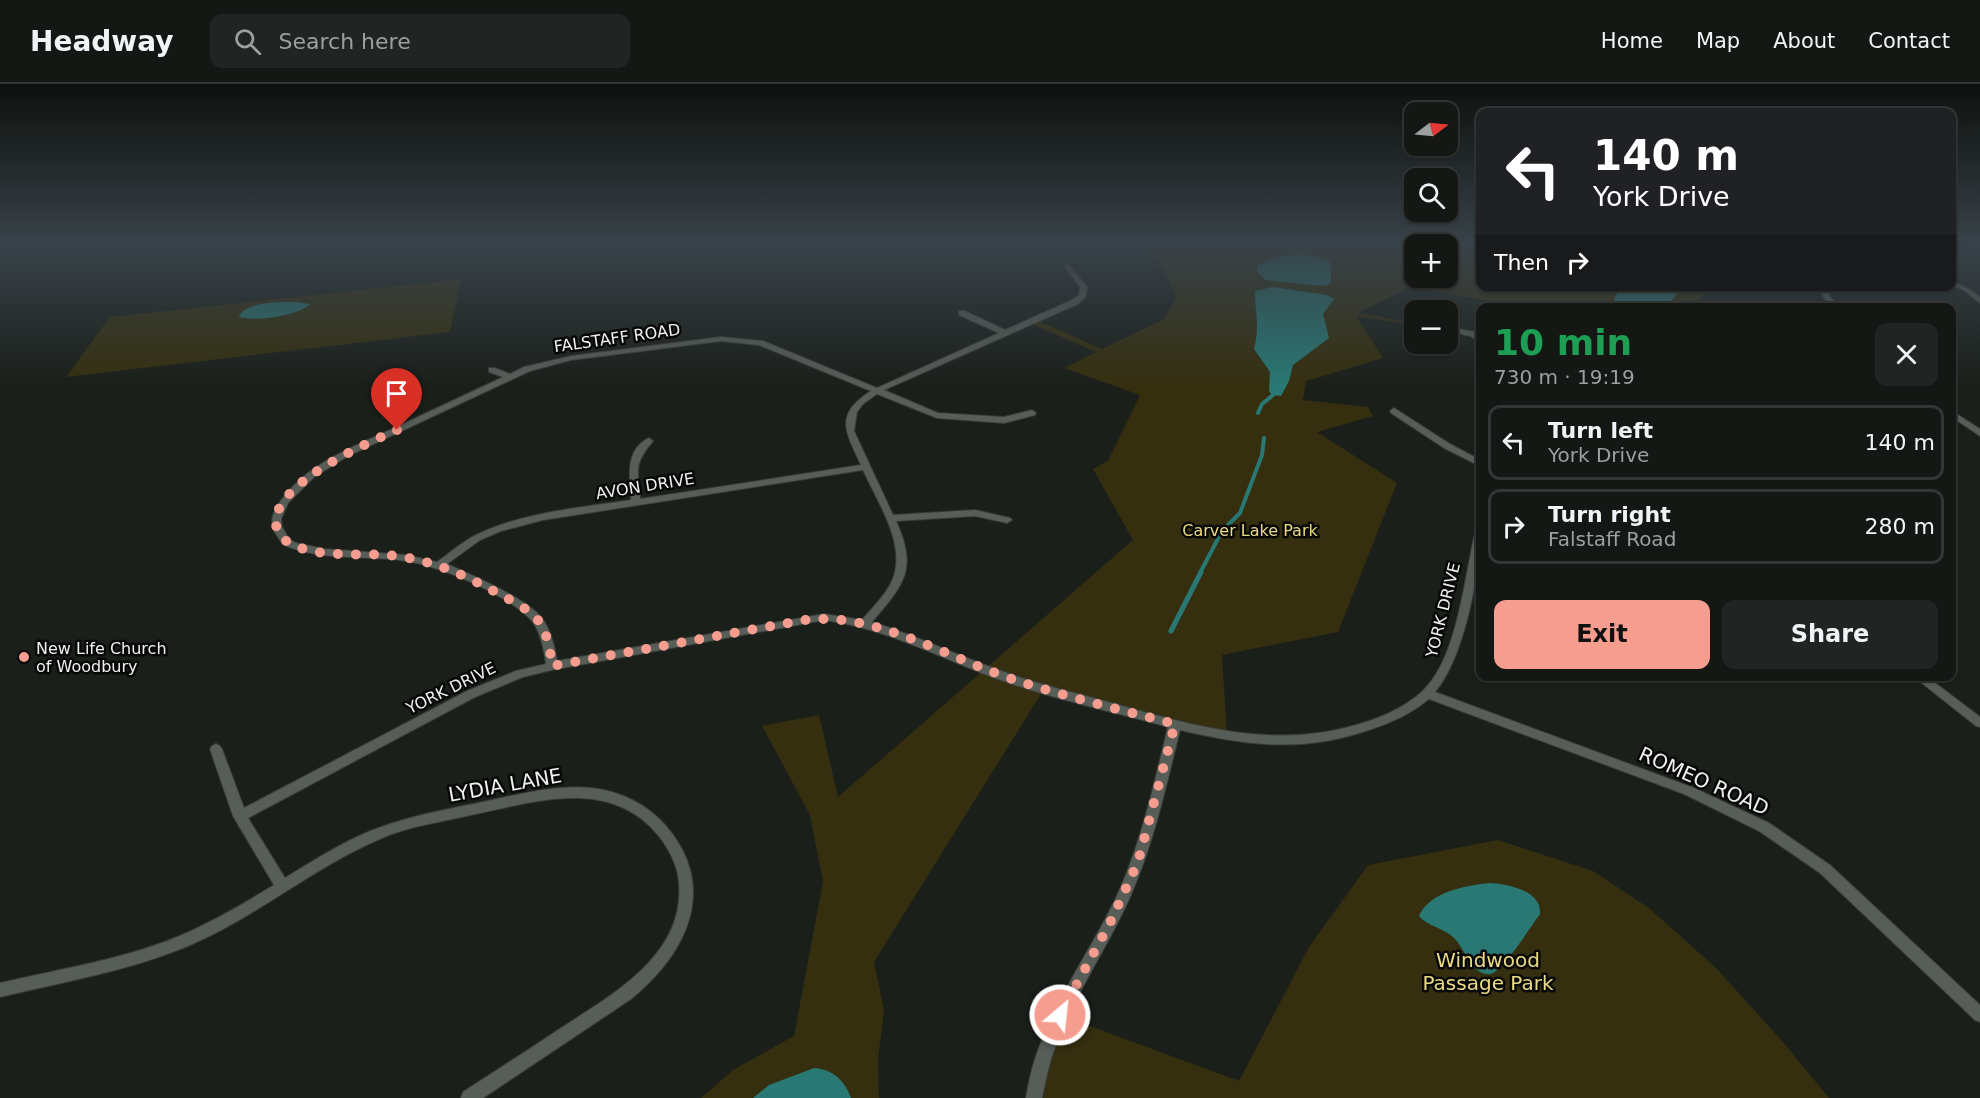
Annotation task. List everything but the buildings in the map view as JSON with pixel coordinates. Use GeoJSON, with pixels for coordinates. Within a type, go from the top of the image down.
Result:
{"type":"FeatureCollection","features":[{"type":"Feature","properties":{"kind":"street"},"geometry":{"type":"LineString","coordinates":[[865,623],[896,586],[902,573],[902,549],[850,431],[849,422],[854,408],[876,391],[1067,306],[1082,296],[1082,291]]}},
{"type":"Feature","properties":{"kind":"street"},"geometry":{"type":"LineString","coordinates":[[1823,291],[1832,303]]}},
{"type":"Feature","properties":{"kind":"street"},"geometry":{"type":"LineString","coordinates":[[1968,291],[1980,302]]}},
{"type":"Feature","properties":{"kind":"street"},"geometry":{"type":"LineString","coordinates":[[962,313],[1005,333]]}},
{"type":"Feature","properties":{"kind":"street"},"geometry":{"type":"LineString","coordinates":[[1458,331],[1476,337]]}},
{"type":"Feature","properties":{"kind":"street","name":"FALSTAFF ROAD"},"geometry":{"type":"LineString","coordinates":[[552,666],[549,646],[537,620],[527,610],[464,575],[439,565],[397,556],[305,550],[285,541],[280,535],[276,519],[292,492],[324,466],[540,365],[571,358],[734,339],[760,343],[918,409],[947,417],[1004,420],[1032,413]]}},
{"type":"Feature","properties":{"kind":"street"},"geometry":{"type":"LineString","coordinates":[[492,370],[511,377]]}},
{"type":"Feature","properties":{"kind":"street"},"geometry":{"type":"LineString","coordinates":[[1394,411],[1447,446],[1476,461]]}},
{"type":"Feature","properties":{"kind":"street"},"geometry":{"type":"LineString","coordinates":[[1956,417],[1980,433]]}},
{"type":"Feature","properties":{"kind":"street"},"geometry":{"type":"LineString","coordinates":[[1956,424],[1963,423]]}},
{"type":"Feature","properties":{"kind":"street"},"geometry":{"type":"LineString","coordinates":[[636,503],[634,459],[637,451],[649,441]]}},
{"type":"Feature","properties":{"kind":"street","name":"AVON DRIVE"},"geometry":{"type":"LineString","coordinates":[[439,565],[477,538],[498,529],[542,517],[867,467]]}},
{"type":"Feature","properties":{"kind":"street"},"geometry":{"type":"LineString","coordinates":[[890,518],[975,513],[1007,520]]}},
{"type":"Feature","properties":{"kind":"street","name":"YORK DRIVE"},"geometry":{"type":"LineString","coordinates":[[240,816],[471,694],[520,674],[552,666],[824,617],[865,623],[1021,682],[1175,724],[1240,739],[1276,742],[1311,740],[1369,727],[1392,717],[1428,694],[1452,654],[1476,561]]}},
{"type":"Feature","properties":{"kind":"street"},"geometry":{"type":"LineString","coordinates":[[1925,681],[1980,723]]}},
{"type":"Feature","properties":{"kind":"street","name":"ROMEO ROAD"},"geometry":{"type":"LineString","coordinates":[[1428,694],[1689,791],[1764,827],[1825,869],[1980,1016]]}},
{"type":"Feature","properties":{"kind":"street"},"geometry":{"type":"LineString","coordinates":[[1034,1098],[1038,1073],[1051,1033],[1114,915],[1138,862],[1175,724]]}},
{"type":"Feature","properties":{"kind":"street"},"geometry":{"type":"LineString","coordinates":[[216,749],[240,816],[283,887]]}},
{"type":"Feature","properties":{"kind":"street","name":"LYDIA LANE"},"geometry":{"type":"LineString","coordinates":[[0,990],[121,962],[158,951],[220,924],[358,844],[388,830],[551,794],[592,793],[620,800],[646,813],[676,848],[683,865],[686,900],[676,932],[658,962],[639,984],[618,1000],[469,1098]]}},
{"type":"Feature","properties":{"kind":"green space"},"geometry":{"type":"Polygon","coordinates":[[[347,291],[458,291],[450,332],[66,377],[110,317],[347,291]],[[275,302],[248,308],[259,319],[300,310],[310,305],[275,302]]]}},
{"type":"Feature","properties":{"kind":"green space","name":"Carver Lake Park"},"geometry":{"type":"Polygon","coordinates":[[[1173,291],[1401,291],[1358,313],[1404,321],[1404,323],[1356,316],[1383,358],[1306,381],[1303,400],[1368,407],[1373,416],[1317,432],[1397,483],[1338,632],[1222,655],[1227,736],[1044,689],[874,962],[884,1010],[878,1059],[879,1098],[701,1098],[733,1070],[794,1036],[823,882],[810,815],[762,726],[819,715],[838,797],[1133,540],[1093,469],[1108,461],[1140,395],[1064,368],[1096,352],[1030,323],[1036,320],[1102,349],[1164,319],[1176,298],[1173,291]]]}},
{"type":"Feature","properties":{"kind":"green space","name":"Carver Lake Park"},"geometry":{"type":"Polygon","coordinates":[[[1434,291],[1705,291],[1698,303],[1496,303],[1434,291]]]}},
{"type":"Feature","properties":{"kind":"green space","name":"Windwood Passage Park"},"geometry":{"type":"Polygon","coordinates":[[[1498,840],[1593,871],[1649,908],[1716,968],[1783,1042],[1829,1098],[1034,1098],[1060,1015],[1239,1081],[1309,947],[1368,865],[1498,840]]]}},
{"type":"Feature","properties":{"kind":"water"},"geometry":{"type":"Polygon","coordinates":[[[1255,291],[1302,291],[1327,295],[1334,299],[1323,314],[1329,338],[1293,365],[1289,381],[1281,396],[1269,392],[1270,372],[1254,349],[1257,327],[1255,291]]]}},
{"type":"Feature","properties":{"kind":"water"},"geometry":{"type":"Polygon","coordinates":[[[1618,291],[1678,291],[1670,303],[1613,303],[1618,291]]]}},
{"type":"Feature","properties":{"kind":"water"},"geometry":{"type":"Polygon","coordinates":[[[297,302],[310,304],[296,312],[276,317],[255,319],[239,317],[242,312],[256,305],[297,302]]]}},
{"type":"Feature","properties":{"kind":"water"},"geometry":{"type":"Polygon","coordinates":[[[1490,883],[1514,887],[1530,894],[1539,906],[1540,914],[1504,963],[1498,970],[1489,974],[1476,969],[1450,935],[1419,916],[1431,901],[1450,891],[1490,883]]]}},
{"type":"Feature","properties":{"kind":"water"},"geometry":{"type":"Polygon","coordinates":[[[814,1068],[827,1071],[837,1077],[851,1098],[753,1098],[769,1085],[814,1068]]]}},
{"type":"Feature","properties":{"kind":"waterway"},"geometry":{"type":"LineString","coordinates":[[1258,413],[1262,404],[1273,395]]}},
{"type":"Feature","properties":{"kind":"waterway"},"geometry":{"type":"LineString","coordinates":[[1200,573],[1222,531],[1240,513],[1262,455],[1264,438]]}},
{"type":"Feature","properties":{"kind":"waterway"},"geometry":{"type":"LineString","coordinates":[[1171,631],[1201,572]]}},
{"type":"Feature","properties":{"kind":"place","name":"New Life Church of Woodbury"},"geometry":{"type":"Point","coordinates":[24,657]}},
{"type":"Feature","properties":{"kind":"route"},"geometry":{"type":"LineString","coordinates":[[397,430],[338,458],[300,483],[279,511],[276,519],[280,535],[285,541],[305,550],[387,555],[452,569],[527,610],[544,632],[552,666],[805,620],[824,617],[841,618],[881,628],[1021,682],[1175,724],[1138,862],[1123,898],[1060,1015]]}}]}
